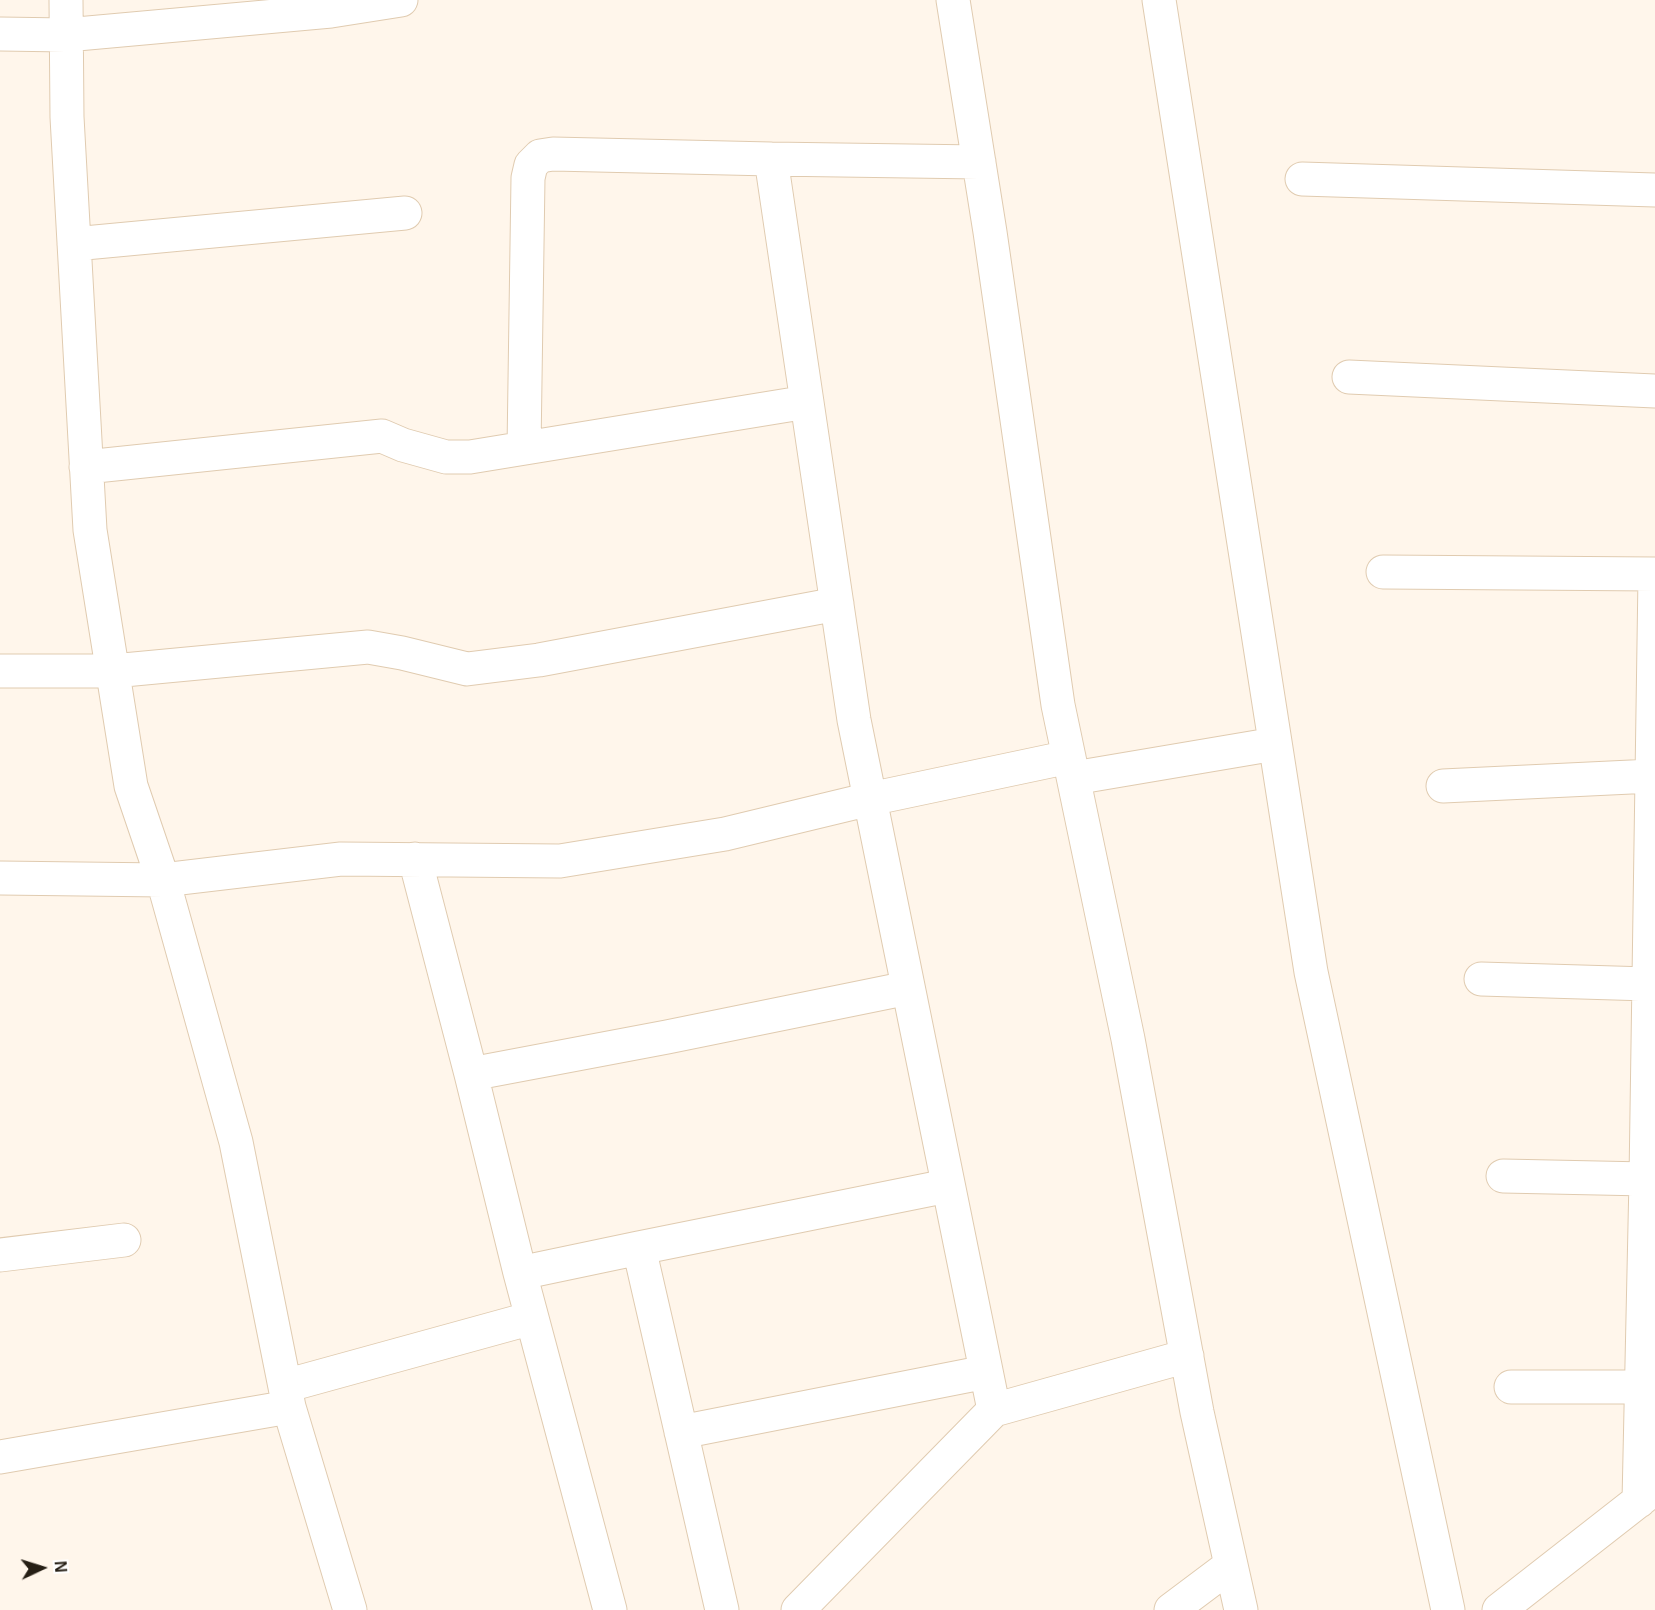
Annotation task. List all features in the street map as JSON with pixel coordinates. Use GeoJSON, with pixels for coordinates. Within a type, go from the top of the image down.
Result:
{"type":"FeatureCollection","features":[{"type":"Feature","properties":{"kind":"street"},"geometry":{"type":"LineString","coordinates":[[66,0],[67,117],[90,530],[131,786],[163,880],[236,1142],[287,1396],[350,1610]]}},
{"type":"Feature","properties":{"kind":"street"},"geometry":{"type":"LineString","coordinates":[[0,34],[66,35],[331,10],[401,0]]}},
{"type":"Feature","properties":{"kind":"street"},"geometry":{"type":"LineString","coordinates":[[953,0],[1057,694],[1128,1039],[1186,1356],[1241,1610]]}},
{"type":"Feature","properties":{"kind":"street"},"geometry":{"type":"LineString","coordinates":[[1159,0],[1311,972],[1448,1610]]}},
{"type":"Feature","properties":{"kind":"street"},"geometry":{"type":"LineString","coordinates":[[524,448],[528,178],[531,165],[540,156],[553,154],[979,162]]}},
{"type":"Feature","properties":{"kind":"street"},"geometry":{"type":"LineString","coordinates":[[771,159],[854,720],[994,1410]]}},
{"type":"Feature","properties":{"kind":"street"},"geometry":{"type":"LineString","coordinates":[[1302,179],[1655,190]]}},
{"type":"Feature","properties":{"kind":"street"},"geometry":{"type":"LineString","coordinates":[[74,244],[405,213]]}},
{"type":"Feature","properties":{"kind":"street"},"geometry":{"type":"LineString","coordinates":[[1349,377],[1655,391]]}},
{"type":"Feature","properties":{"kind":"street"},"geometry":{"type":"LineString","coordinates":[[86,467],[382,436],[403,445],[446,457],[470,457],[807,402]]}},
{"type":"Feature","properties":{"kind":"street"},"geometry":{"type":"LineString","coordinates":[[1383,572],[1655,575],[1641,1387],[1647,1494],[1499,1610]]}},
{"type":"Feature","properties":{"kind":"street"},"geometry":{"type":"LineString","coordinates":[[0,671],[112,670],[368,647],[467,669],[539,660],[837,604]]}},
{"type":"Feature","properties":{"kind":"street"},"geometry":{"type":"LineString","coordinates":[[0,878],[163,880],[341,858],[560,861],[725,834],[870,799],[1071,768],[1275,744]]}},
{"type":"Feature","properties":{"kind":"street"},"geometry":{"type":"LineString","coordinates":[[1443,786],[1652,776]]}},
{"type":"Feature","properties":{"kind":"street"},"geometry":{"type":"LineString","coordinates":[[416,859],[520,1274],[610,1610]]}},
{"type":"Feature","properties":{"kind":"street"},"geometry":{"type":"LineString","coordinates":[[1481,979],[1648,984]]}},
{"type":"Feature","properties":{"kind":"street"},"geometry":{"type":"LineString","coordinates":[[471,1074],[679,1035],[908,988]]}},
{"type":"Feature","properties":{"kind":"street"},"geometry":{"type":"LineString","coordinates":[[1503,1176],[1646,1179]]}},
{"type":"Feature","properties":{"kind":"street"},"geometry":{"type":"LineString","coordinates":[[520,1274],[947,1186]]}},
{"type":"Feature","properties":{"kind":"street"},"geometry":{"type":"LineString","coordinates":[[0,1255],[124,1240]]}},
{"type":"Feature","properties":{"kind":"street"},"geometry":{"type":"LineString","coordinates":[[639,1248],[722,1610]]}},
{"type":"Feature","properties":{"kind":"street"},"geometry":{"type":"LineString","coordinates":[[0,1457],[287,1396],[532,1318]]}},
{"type":"Feature","properties":{"kind":"street"},"geometry":{"type":"LineString","coordinates":[[798,1610],[994,1410],[1186,1356]]}},
{"type":"Feature","properties":{"kind":"street"},"geometry":{"type":"LineString","coordinates":[[681,1432],[986,1372]]}},
{"type":"Feature","properties":{"kind":"street"},"geometry":{"type":"LineString","coordinates":[[1511,1387],[1641,1387]]}},
{"type":"Feature","properties":{"kind":"street"},"geometry":{"type":"LineString","coordinates":[[1171,1610],[1231,1565]]}}]}
